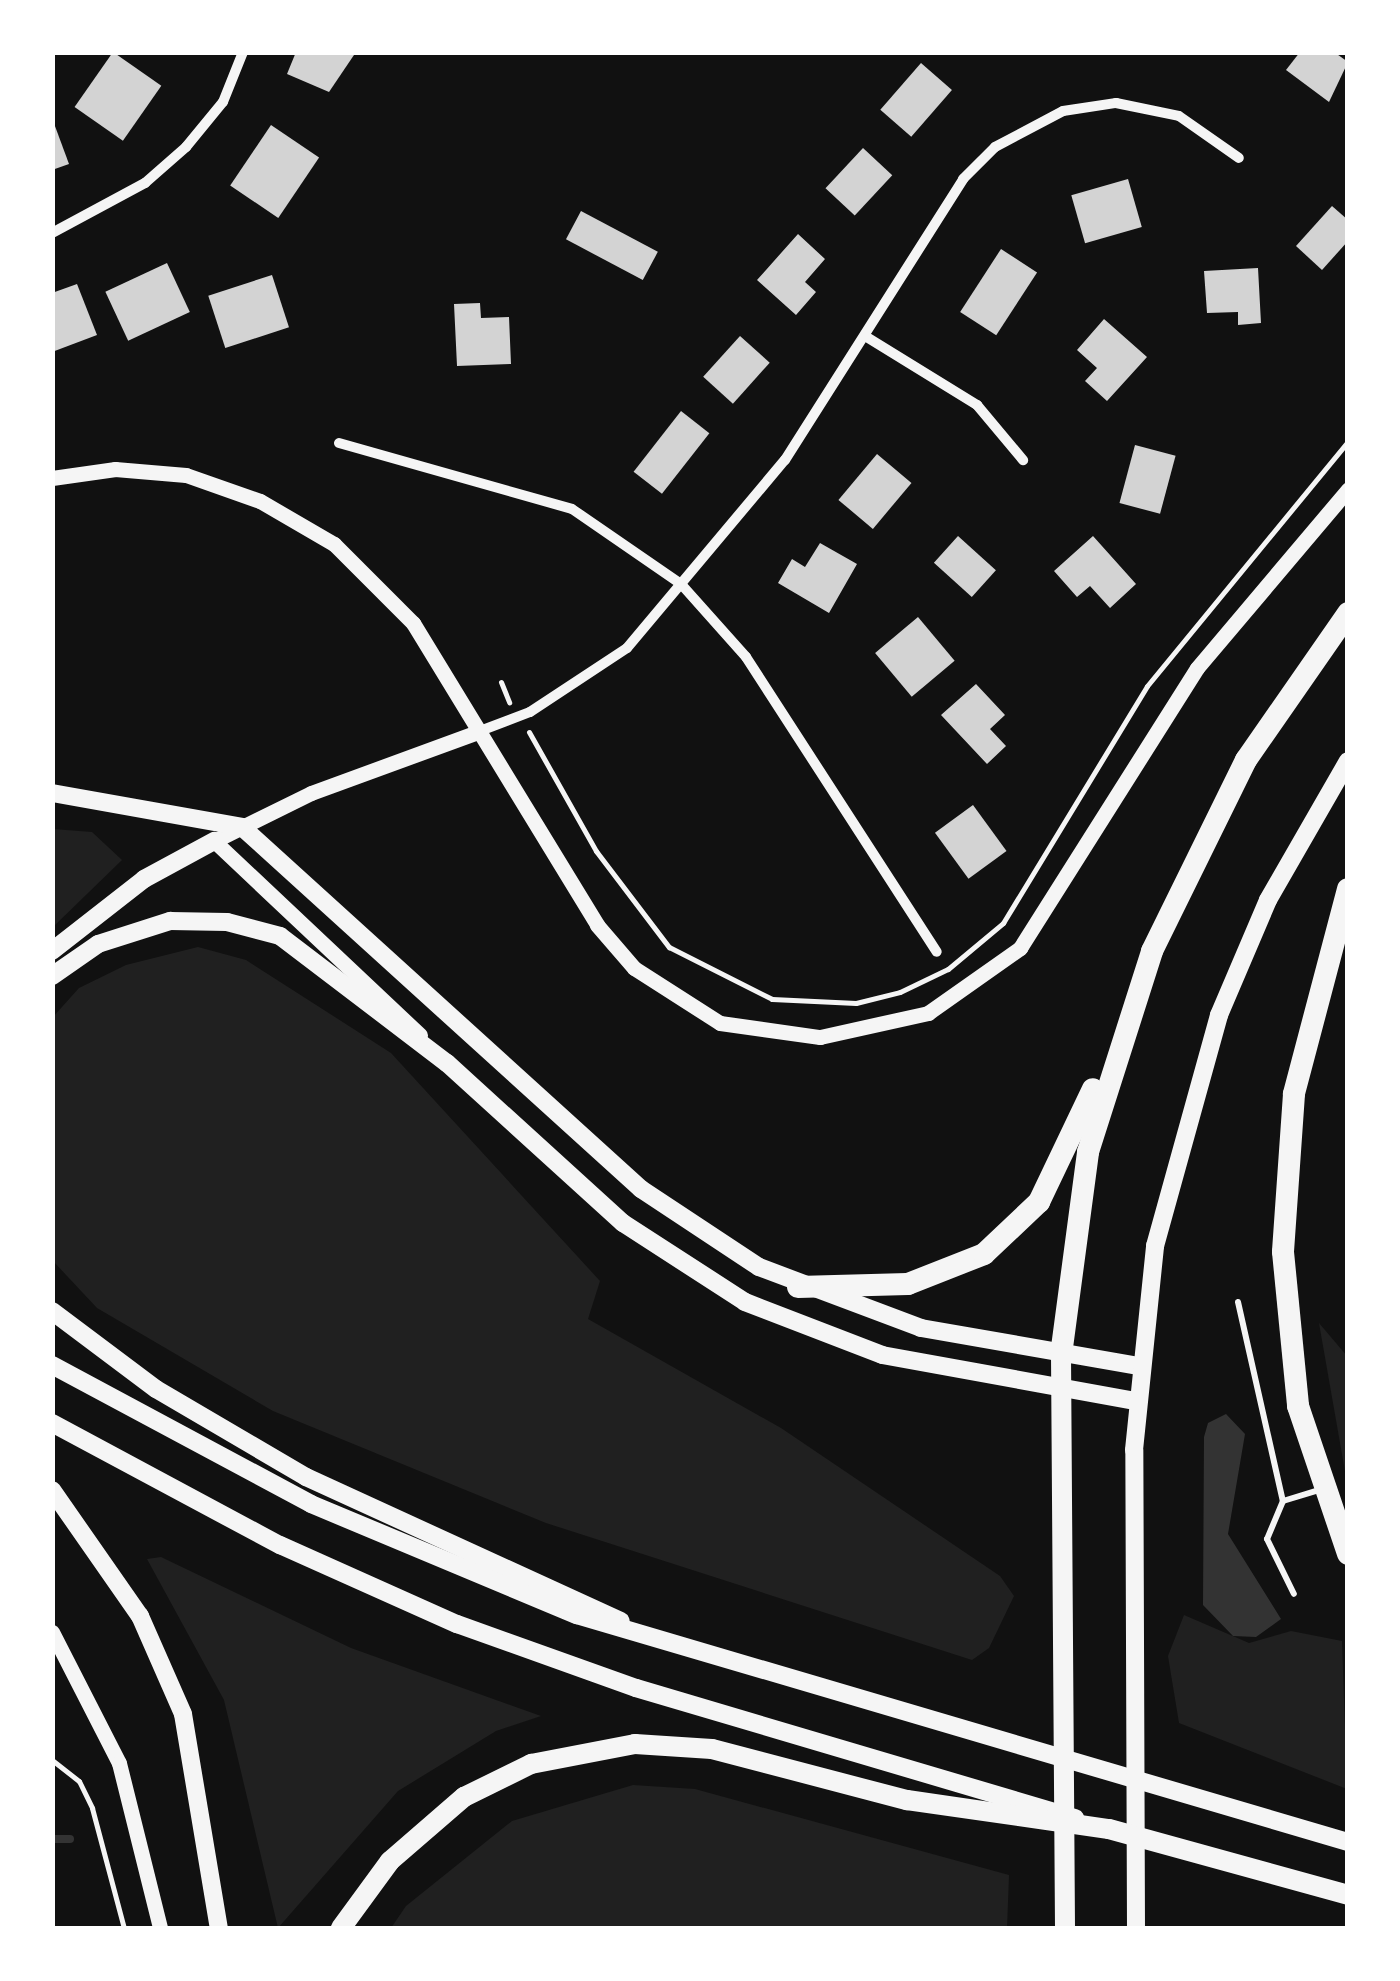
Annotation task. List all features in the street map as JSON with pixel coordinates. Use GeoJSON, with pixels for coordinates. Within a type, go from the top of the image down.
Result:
{"type":"FeatureCollection","features":[{"type":"Feature","properties":{"kind":"highway"},"geometry":{"type":"LineString","coordinates":[[798,1287],[927,1281],[1002,1242],[1039,1202],[1213,820],[1348,614]]}},
{"type":"Feature","properties":{"kind":"highway"},"geometry":{"type":"LineString","coordinates":[[1348,889],[1304,1039],[1284,1184],[1290,1358],[1321,1490],[1348,1554]]}},
{"type":"Feature","properties":{"kind":"highway"},"geometry":{"type":"LineString","coordinates":[[1064,1928],[1061,1355],[1079,1198],[1126,1018]]}},
{"type":"Feature","properties":{"kind":"highway"},"geometry":{"type":"LineString","coordinates":[[341,1928],[390,1861],[464,1797],[531,1764],[599,1747],[712,1749],[908,1800],[1110,1828],[1348,1895]]}},
{"type":"Feature","properties":{"kind":"main road"},"geometry":{"type":"LineString","coordinates":[[1136,1928],[1136,1401],[1138,1366],[1166,1194],[1218,1015],[1268,900],[1348,762]]}},
{"type":"Feature","properties":{"kind":"main road"},"geometry":{"type":"LineString","coordinates":[[52,793],[242,827],[641,1189],[798,1287],[920,1328],[1138,1366]]}},
{"type":"Feature","properties":{"kind":"main road"},"geometry":{"type":"LineString","coordinates":[[52,951],[144,879],[214,841]]}},
{"type":"Feature","properties":{"kind":"main road"},"geometry":{"type":"LineString","coordinates":[[52,976],[146,926],[240,924],[313,954],[447,1062],[623,1222],[745,1302],[882,1355],[1136,1401]]}},
{"type":"Feature","properties":{"kind":"main road"},"geometry":{"type":"LineString","coordinates":[[52,1311],[144,1381],[306,1477],[670,1646]]}},
{"type":"Feature","properties":{"kind":"main road"},"geometry":{"type":"LineString","coordinates":[[52,1365],[380,1536],[670,1646],[1348,1842]]}},
{"type":"Feature","properties":{"kind":"main road"},"geometry":{"type":"LineString","coordinates":[[52,1423],[280,1545],[457,1624],[636,1688],[1110,1828]]}},
{"type":"Feature","properties":{"kind":"main road"},"geometry":{"type":"LineString","coordinates":[[52,1490],[140,1616],[183,1714],[219,1928]]}},
{"type":"Feature","properties":{"kind":"street"},"geometry":{"type":"LineString","coordinates":[[52,233],[145,183],[186,147],[222,102],[243,52]]}},
{"type":"Feature","properties":{"kind":"street"},"geometry":{"type":"LineString","coordinates":[[447,1062],[214,841],[519,716],[604,670],[785,460],[963,179],[1038,120],[1090,105],[1152,107],[1239,158]]}},
{"type":"Feature","properties":{"kind":"street"},"geometry":{"type":"LineString","coordinates":[[865,336],[977,405],[1023,460]]}},
{"type":"Feature","properties":{"kind":"street"},"geometry":{"type":"LineString","coordinates":[[339,442],[572,509],[681,584],[746,658],[937,952]]}},
{"type":"Feature","properties":{"kind":"street"},"geometry":{"type":"LineString","coordinates":[[52,478],[175,473],[308,527],[396,600],[597,925],[674,1000],[758,1032],[820,1037],[892,1025],[961,996],[1020,948],[1197,668],[1348,489]]}},
{"type":"Feature","properties":{"kind":"street"},"geometry":{"type":"LineString","coordinates":[[52,1632],[67,1654],[125,1779],[160,1928]]}},
{"type":"Feature","properties":{"kind":"street"},"geometry":{"type":"LineString","coordinates":[[52,1667],[67,1654]]}},
{"type":"Feature","properties":{"kind":"lane"},"geometry":{"type":"LineString","coordinates":[[1238,1302],[1283,1501],[1267,1539],[1294,1594]]}},
{"type":"Feature","properties":{"kind":"lane"},"geometry":{"type":"LineString","coordinates":[[1283,1501],[1321,1490]]}},
{"type":"Feature","properties":{"kind":"path"},"geometry":{"type":"LineString","coordinates":[[501,682],[596,851],[670,947],[772,999],[856,1003],[900,992],[948,969],[1003,923],[1147,686],[1348,441]]}},
{"type":"Feature","properties":{"kind":"path"},"geometry":{"type":"LineString","coordinates":[[52,1760],[79,1780],[92,1808],[124,1928]]}},
{"type":"Feature","properties":{"kind":"shaded area"},"geometry":{"type":"Polygon","coordinates":[[[53,829],[92,832],[122,860],[53,927],[53,829]]]}},
{"type":"Feature","properties":{"kind":"shaded area"},"geometry":{"type":"Polygon","coordinates":[[[198,947],[246,960],[391,1053],[600,1281],[588,1319],[781,1428],[1000,1576],[1014,1596],[989,1648],[972,1660],[546,1523],[273,1411],[97,1308],[53,1261],[53,1017],[79,988],[126,965],[198,947]]]}},
{"type":"Feature","properties":{"kind":"shaded area"},"geometry":{"type":"Polygon","coordinates":[[[1319,1323],[1347,1356],[1347,1480],[1346,1477],[1319,1323]]]}},
{"type":"Feature","properties":{"kind":"shaded area"},"geometry":{"type":"Polygon","coordinates":[[[1226,1414],[1245,1434],[1228,1534],[1281,1619],[1256,1637],[1233,1636],[1203,1605],[1204,1437],[1208,1423],[1226,1414]]]}},
{"type":"Feature","properties":{"kind":"shaded area"},"geometry":{"type":"Polygon","coordinates":[[[161,1557],[351,1648],[541,1716],[496,1731],[398,1791],[278,1928],[224,1700],[147,1559],[161,1557]]]}},
{"type":"Feature","properties":{"kind":"shaded area"},"geometry":{"type":"Polygon","coordinates":[[[1184,1615],[1249,1643],[1291,1631],[1342,1641],[1347,1789],[1179,1723],[1168,1656],[1184,1615]]]}},
{"type":"Feature","properties":{"kind":"shaded area"},"geometry":{"type":"Polygon","coordinates":[[[633,1785],[695,1789],[1009,1875],[1007,1928],[391,1928],[406,1906],[512,1821],[633,1785]]]}},
{"type":"Feature","properties":{"kind":"building"},"geometry":{"type":"Polygon","coordinates":[[[113,52],[161,86],[123,141],[75,107],[113,52]]]}},
{"type":"Feature","properties":{"kind":"building"},"geometry":{"type":"Polygon","coordinates":[[[296,52],[356,52],[329,92],[287,74],[296,52]]]}},
{"type":"Feature","properties":{"kind":"building"},"geometry":{"type":"Polygon","coordinates":[[[1300,52],[1334,52],[1348,62],[1329,102],[1286,70],[1300,52]]]}},
{"type":"Feature","properties":{"kind":"building"},"geometry":{"type":"Polygon","coordinates":[[[921,63],[952,90],[911,137],[880,110],[921,63]]]}},
{"type":"Feature","properties":{"kind":"building"},"geometry":{"type":"Polygon","coordinates":[[[52,118],[69,164],[52,170],[52,118]]]}},
{"type":"Feature","properties":{"kind":"building"},"geometry":{"type":"Polygon","coordinates":[[[271,125],[319,157],[278,218],[230,186],[271,125]]]}},
{"type":"Feature","properties":{"kind":"building"},"geometry":{"type":"Polygon","coordinates":[[[863,148],[892,175],[855,216],[825,188],[863,148]]]}},
{"type":"Feature","properties":{"kind":"building"},"geometry":{"type":"Polygon","coordinates":[[[1128,179],[1142,227],[1085,243],[1071,195],[1128,179]]]}},
{"type":"Feature","properties":{"kind":"building"},"geometry":{"type":"Polygon","coordinates":[[[1332,206],[1348,220],[1348,241],[1322,270],[1296,246],[1332,206]]]}},
{"type":"Feature","properties":{"kind":"building"},"geometry":{"type":"Polygon","coordinates":[[[581,211],[658,252],[643,280],[566,239],[581,211]]]}},
{"type":"Feature","properties":{"kind":"building"},"geometry":{"type":"Polygon","coordinates":[[[798,234],[825,259],[805,282],[816,292],[796,315],[757,280],[798,234]]]}},
{"type":"Feature","properties":{"kind":"building"},"geometry":{"type":"Polygon","coordinates":[[[1001,249],[1037,272],[996,335],[960,312],[1001,249]]]}},
{"type":"Feature","properties":{"kind":"building"},"geometry":{"type":"Polygon","coordinates":[[[167,263],[190,312],[128,341],[105,292],[167,263]]]}},
{"type":"Feature","properties":{"kind":"building"},"geometry":{"type":"Polygon","coordinates":[[[1258,268],[1261,323],[1238,325],[1238,312],[1207,313],[1204,271],[1258,268]]]}},
{"type":"Feature","properties":{"kind":"building"},"geometry":{"type":"Polygon","coordinates":[[[272,275],[289,327],[225,348],[208,296],[272,275]]]}},
{"type":"Feature","properties":{"kind":"building"},"geometry":{"type":"Polygon","coordinates":[[[77,284],[97,335],[52,352],[52,293],[77,284]]]}},
{"type":"Feature","properties":{"kind":"building"},"geometry":{"type":"Polygon","coordinates":[[[480,303],[481,318],[509,317],[511,364],[457,366],[454,304],[480,303]]]}},
{"type":"Feature","properties":{"kind":"building"},"geometry":{"type":"Polygon","coordinates":[[[1104,319],[1147,357],[1107,401],[1085,381],[1097,368],[1077,350],[1104,319]]]}},
{"type":"Feature","properties":{"kind":"building"},"geometry":{"type":"Polygon","coordinates":[[[740,336],[770,363],[733,404],[703,377],[740,336]]]}},
{"type":"Feature","properties":{"kind":"building"},"geometry":{"type":"Polygon","coordinates":[[[681,411],[709,433],[662,494],[634,472],[681,411]]]}},
{"type":"Feature","properties":{"kind":"building"},"geometry":{"type":"Polygon","coordinates":[[[1135,445],[1176,456],[1160,514],[1119,503],[1135,445]]]}},
{"type":"Feature","properties":{"kind":"building"},"geometry":{"type":"Polygon","coordinates":[[[877,454],[911,483],[873,529],[838,500],[877,454]]]}},
{"type":"Feature","properties":{"kind":"building"},"geometry":{"type":"Polygon","coordinates":[[[958,536],[996,570],[972,597],[934,563],[958,536]]]}},
{"type":"Feature","properties":{"kind":"building"},"geometry":{"type":"Polygon","coordinates":[[[1093,536],[1136,584],[1110,608],[1090,586],[1077,597],[1054,571],[1093,536]]]}},
{"type":"Feature","properties":{"kind":"building"},"geometry":{"type":"Polygon","coordinates":[[[820,543],[857,564],[829,613],[778,583],[792,559],[805,567],[820,543]]]}},
{"type":"Feature","properties":{"kind":"building"},"geometry":{"type":"Polygon","coordinates":[[[918,617],[955,661],[912,697],[875,653],[918,617]]]}},
{"type":"Feature","properties":{"kind":"building"},"geometry":{"type":"Polygon","coordinates":[[[976,684],[1005,715],[990,729],[1006,746],[987,764],[941,715],[976,684]]]}},
{"type":"Feature","properties":{"kind":"building"},"geometry":{"type":"Polygon","coordinates":[[[973,805],[1007,851],[968,879],[935,833],[973,805]]]}},
{"type":"Feature","properties":{"kind":"waterway"},"geometry":{"type":"LineString","coordinates":[[52,1839],[70,1839]]}}]}
